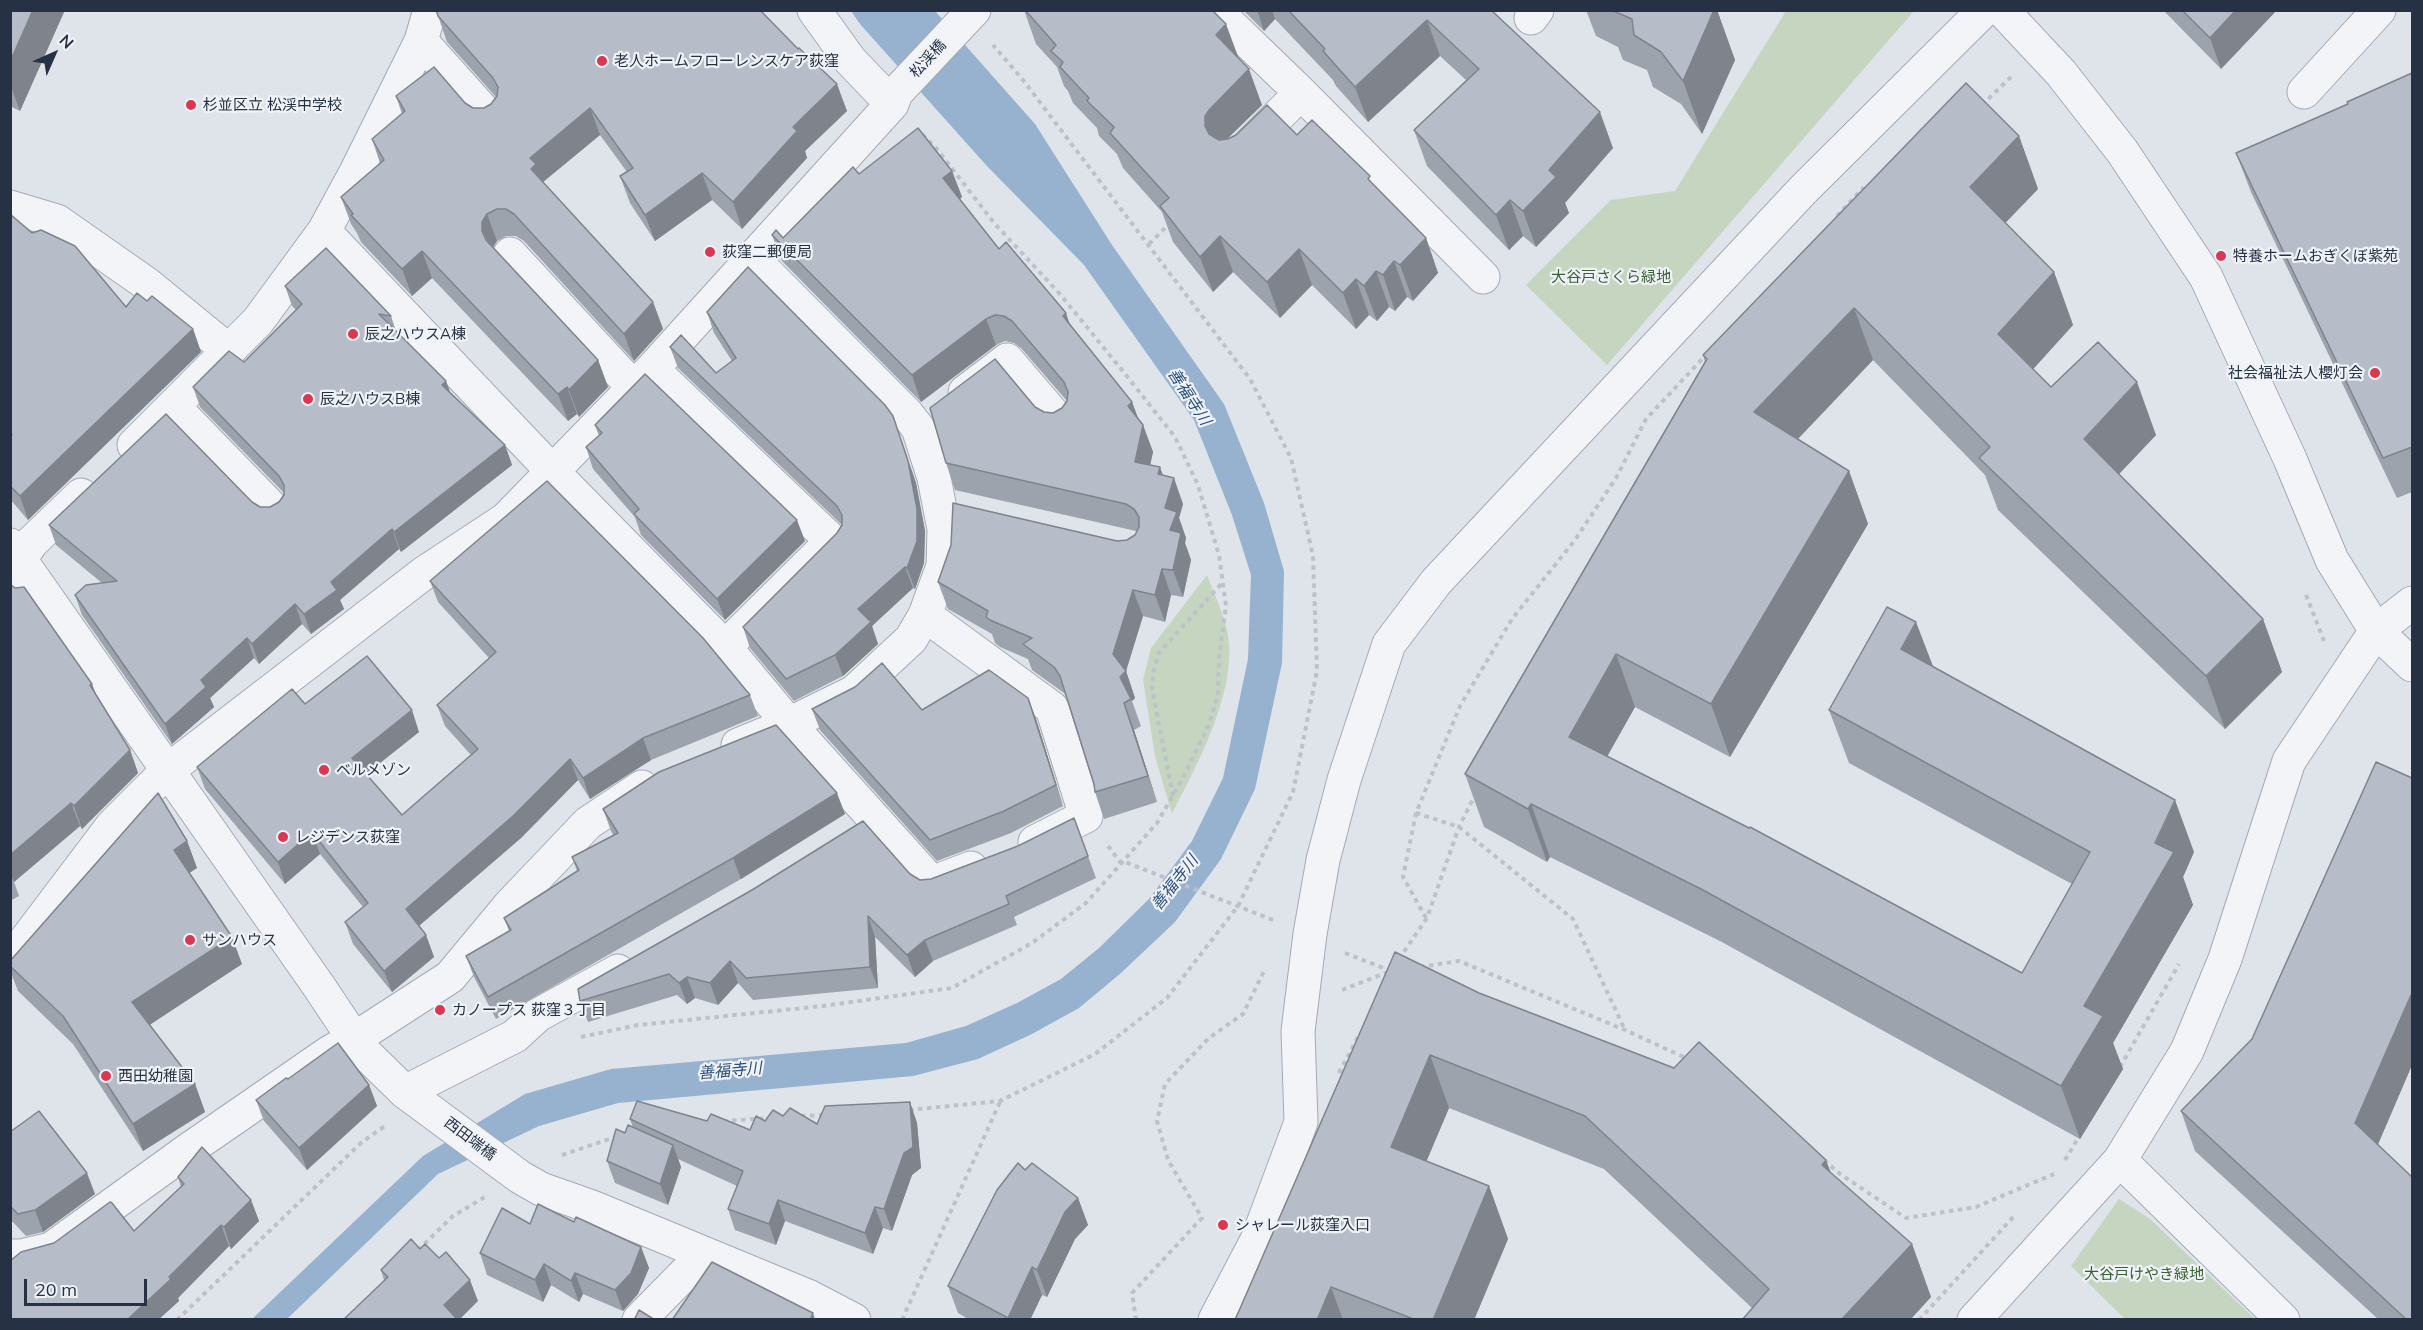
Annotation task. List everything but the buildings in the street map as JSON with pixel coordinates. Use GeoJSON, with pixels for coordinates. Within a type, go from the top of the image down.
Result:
{"type":"FeatureCollection","features":[{"type":"Feature","properties":{"kind":"street"},"geometry":{"type":"LineString","coordinates":[[814,10],[850,60],[894,99]]}},
{"type":"Feature","properties":{"kind":"street"},"geometry":{"type":"LineString","coordinates":[[1215,10],[1301,93],[1483,277]]}},
{"type":"Feature","properties":{"kind":"street"},"geometry":{"type":"LineString","coordinates":[[1215,1320],[1257,1240],[1301,1122],[1299,1031],[1310,934],[1323,860],[1344,780],[1389,644],[1436,582],[1786,208],[1984,10]]}},
{"type":"Feature","properties":{"kind":"street"},"geometry":{"type":"LineString","coordinates":[[2002,10],[2061,73],[2122,151],[2206,277],[2290,459],[2332,560],[2376,631],[2412,665]]}},
{"type":"Feature","properties":{"kind":"street"},"geometry":{"type":"LineString","coordinates":[[2304,92],[2379,10]]}},
{"type":"Feature","properties":{"kind":"street","name":"松渓橋"},"geometry":{"type":"LineString","coordinates":[[10,961],[112,826],[167,771],[424,573],[506,519],[643,379],[967,17]]}},
{"type":"Feature","properties":{"kind":"street"},"geometry":{"type":"LineString","coordinates":[[14,560],[174,408],[258,321],[324,231],[356,172],[425,26],[489,117]]}},
{"type":"Feature","properties":{"kind":"street"},"geometry":{"type":"LineString","coordinates":[[1236,157],[1301,93]]}},
{"type":"Feature","properties":{"kind":"street"},"geometry":{"type":"LineString","coordinates":[[10,207],[57,221],[147,284],[229,351]]}},
{"type":"Feature","properties":{"kind":"street"},"geometry":{"type":"LineString","coordinates":[[324,231],[552,472],[725,647],[789,724],[932,883],[1003,856],[1086,816],[1052,708],[925,615]]}},
{"type":"Feature","properties":{"kind":"street"},"geometry":{"type":"LineString","coordinates":[[510,254],[643,379],[832,541],[725,647]]}},
{"type":"Feature","properties":{"kind":"street"},"geometry":{"type":"LineString","coordinates":[[712,755],[789,724],[854,692],[911,639],[925,615],[943,566],[944,529],[934,478],[918,428],[908,414],[752,258]]}},
{"type":"Feature","properties":{"kind":"street"},"geometry":{"type":"LineString","coordinates":[[918,428],[1007,360],[1059,420]]}},
{"type":"Feature","properties":{"kind":"street"},"geometry":{"type":"LineString","coordinates":[[174,408],[273,509]]}},
{"type":"Feature","properties":{"kind":"street"},"geometry":{"type":"LineString","coordinates":[[939,505],[973,512]]}},
{"type":"Feature","properties":{"kind":"street","name":"西田端橋"},"geometry":{"type":"LineString","coordinates":[[14,560],[167,771],[360,1048],[417,1100],[517,1175],[541,1190],[592,1207],[810,1297],[854,1320]]}},
{"type":"Feature","properties":{"kind":"street"},"geometry":{"type":"LineString","coordinates":[[1974,1320],[2120,1160],[2187,1051],[2225,959],[2289,761],[2376,631],[2412,603]]}},
{"type":"Feature","properties":{"kind":"street"},"geometry":{"type":"LineString","coordinates":[[14,1259],[51,1249],[188,1150],[330,1052],[450,977],[509,906],[588,823],[669,772]]}},
{"type":"Feature","properties":{"kind":"street"},"geometry":{"type":"LineString","coordinates":[[847,836],[874,818]]}},
{"type":"Feature","properties":{"kind":"street"},"geometry":{"type":"LineString","coordinates":[[417,1100],[515,1036],[538,1015],[639,959]]}},
{"type":"Feature","properties":{"kind":"street"},"geometry":{"type":"LineString","coordinates":[[2120,1160],[2283,1320]]}},
{"type":"Feature","properties":{"kind":"street"},"geometry":{"type":"LineString","coordinates":[[639,1320],[704,1254]]}},
{"type":"Feature","properties":{"kind":"path"},"geometry":{"type":"LineString","coordinates":[[1976,112],[2017,70]]}},
{"type":"Feature","properties":{"kind":"path"},"geometry":{"type":"LineString","coordinates":[[574,1039],[638,1025],[823,1006],[952,988],[1032,943],[1086,903],[1157,823],[1209,724],[1218,695],[1219,657],[1226,606],[1219,555],[1198,485],[1175,438],[1059,293],[995,224],[936,148]]}},
{"type":"Feature","properties":{"kind":"path"},"geometry":{"type":"LineString","coordinates":[[1834,219],[1867,184]]}},
{"type":"Feature","properties":{"kind":"path"},"geometry":{"type":"LineString","coordinates":[[1149,244],[1172,221]]}},
{"type":"Feature","properties":{"kind":"path"},"geometry":{"type":"LineString","coordinates":[[1427,918],[1403,877],[1416,813],[1460,706],[1512,619],[1581,531],[1617,478],[1646,419],[1712,350]]}},
{"type":"Feature","properties":{"kind":"path"},"geometry":{"type":"LineString","coordinates":[[1173,796],[1154,701],[1153,673],[1159,653],[1223,583]]}},
{"type":"Feature","properties":{"kind":"path"},"geometry":{"type":"LineString","coordinates":[[2303,587],[2328,652]]}},
{"type":"Feature","properties":{"kind":"path"},"geometry":{"type":"LineString","coordinates":[[1386,981],[1427,918],[1459,826],[1480,785]]}},
{"type":"Feature","properties":{"kind":"path"},"geometry":{"type":"LineString","coordinates":[[1416,813],[1459,826],[1573,919],[1625,1030]]}},
{"type":"Feature","properties":{"kind":"path"},"geometry":{"type":"LineString","coordinates":[[1125,862],[1310,934],[1328,946],[1391,971],[1403,969]]}},
{"type":"Feature","properties":{"kind":"path"},"geometry":{"type":"LineString","coordinates":[[1414,968],[1459,961],[1625,1030],[1694,1062]]}},
{"type":"Feature","properties":{"kind":"path"},"geometry":{"type":"LineString","coordinates":[[2118,1070],[2179,963]]}},
{"type":"Feature","properties":{"kind":"path"},"geometry":{"type":"LineString","coordinates":[[1136,1320],[1132,1293],[1202,1218],[1168,1160],[1157,1121],[1165,1084],[1209,1038],[1244,1014],[1267,965]]}},
{"type":"Feature","properties":{"kind":"path"},"geometry":{"type":"LineString","coordinates":[[1334,1083],[1360,1032]]}},
{"type":"Feature","properties":{"kind":"path"},"geometry":{"type":"LineString","coordinates":[[177,1320],[362,1142],[417,1100]]}},
{"type":"Feature","properties":{"kind":"path"},"geometry":{"type":"LineString","coordinates":[[902,1320],[1000,1101]]}},
{"type":"Feature","properties":{"kind":"path"},"geometry":{"type":"LineString","coordinates":[[2064,1162],[2082,1131]]}},
{"type":"Feature","properties":{"kind":"path"},"geometry":{"type":"LineString","coordinates":[[1822,1159],[1840,1174],[1906,1218],[1976,1207],[2058,1172],[2043,1187]]}},
{"type":"Feature","properties":{"kind":"path"},"geometry":{"type":"LineString","coordinates":[[412,1256],[453,1216],[517,1175]]}},
{"type":"Feature","properties":{"kind":"path"},"geometry":{"type":"LineString","coordinates":[[1919,1320],[2020,1209]]}},
{"type":"Feature","properties":{"kind":"green space","name":"大谷戸さくら緑地"},"geometry":{"type":"Polygon","coordinates":[[[1786,11],[1914,11],[1607,365],[1526,285],[1611,200],[1675,191],[1786,11]]]}},
{"type":"Feature","properties":{"kind":"green space"},"geometry":{"type":"Polygon","coordinates":[[[1207,575],[1227,628],[1229,658],[1227,681],[1213,728],[1172,814],[1155,756],[1143,680],[1151,648],[1207,575]]]}},
{"type":"Feature","properties":{"kind":"green space","name":"大谷戸けやき緑地"},"geometry":{"type":"Polygon","coordinates":[[[2119,1199],[2150,1219],[2255,1319],[2125,1319],[2071,1266],[2119,1199]]]}},
{"type":"Feature","properties":{"kind":"water","name":"善福寺川"},"geometry":{"type":"Polygon","coordinates":[[[851,11],[935,11],[1035,124],[1112,245],[1224,404],[1264,503],[1284,571],[1282,663],[1255,789],[1221,859],[1175,922],[1121,973],[1079,1008],[1032,1034],[978,1059],[913,1076],[618,1103],[539,1126],[438,1174],[287,1319],[251,1320],[423,1156],[525,1094],[611,1069],[906,1043],[966,1026],[1017,1003],[1061,979],[1099,948],[1149,899],[1192,841],[1223,778],[1248,659],[1251,575],[1232,515],[1194,420],[1084,265],[986,165],[860,24],[851,11]]]}},
{"type":"Feature","properties":{"kind":"place","name":"老人ホームフローレンスケア荻窪"},"geometry":{"type":"Point","coordinates":[602,61]}},
{"type":"Feature","properties":{"kind":"place","name":"杉並区立 松渓中学校"},"geometry":{"type":"Point","coordinates":[191,105]}},
{"type":"Feature","properties":{"kind":"place","name":"荻窪二郵便局"},"geometry":{"type":"Point","coordinates":[710,252]}},
{"type":"Feature","properties":{"kind":"place","name":"特養ホームおぎくぼ紫苑"},"geometry":{"type":"Point","coordinates":[2221,256]}},
{"type":"Feature","properties":{"kind":"place","name":"辰之ハウスA棟"},"geometry":{"type":"Point","coordinates":[353,334]}},
{"type":"Feature","properties":{"kind":"place","name":"社会福祉法人櫻灯会"},"geometry":{"type":"Point","coordinates":[2375,373]}},
{"type":"Feature","properties":{"kind":"place","name":"辰之ハウスB棟"},"geometry":{"type":"Point","coordinates":[308,399]}},
{"type":"Feature","properties":{"kind":"place","name":"ベルメゾン"},"geometry":{"type":"Point","coordinates":[324,770]}},
{"type":"Feature","properties":{"kind":"place","name":"レジデンス荻窪"},"geometry":{"type":"Point","coordinates":[283,837]}},
{"type":"Feature","properties":{"kind":"place","name":"サンハウス"},"geometry":{"type":"Point","coordinates":[190,940]}},
{"type":"Feature","properties":{"kind":"place","name":"カノープス 荻窪３丁目"},"geometry":{"type":"Point","coordinates":[440,1010]}},
{"type":"Feature","properties":{"kind":"place","name":"西田幼稚園"},"geometry":{"type":"Point","coordinates":[106,1076]}},
{"type":"Feature","properties":{"kind":"place","name":"シャレール荻窪入口"},"geometry":{"type":"Point","coordinates":[1223,1225]}}]}
